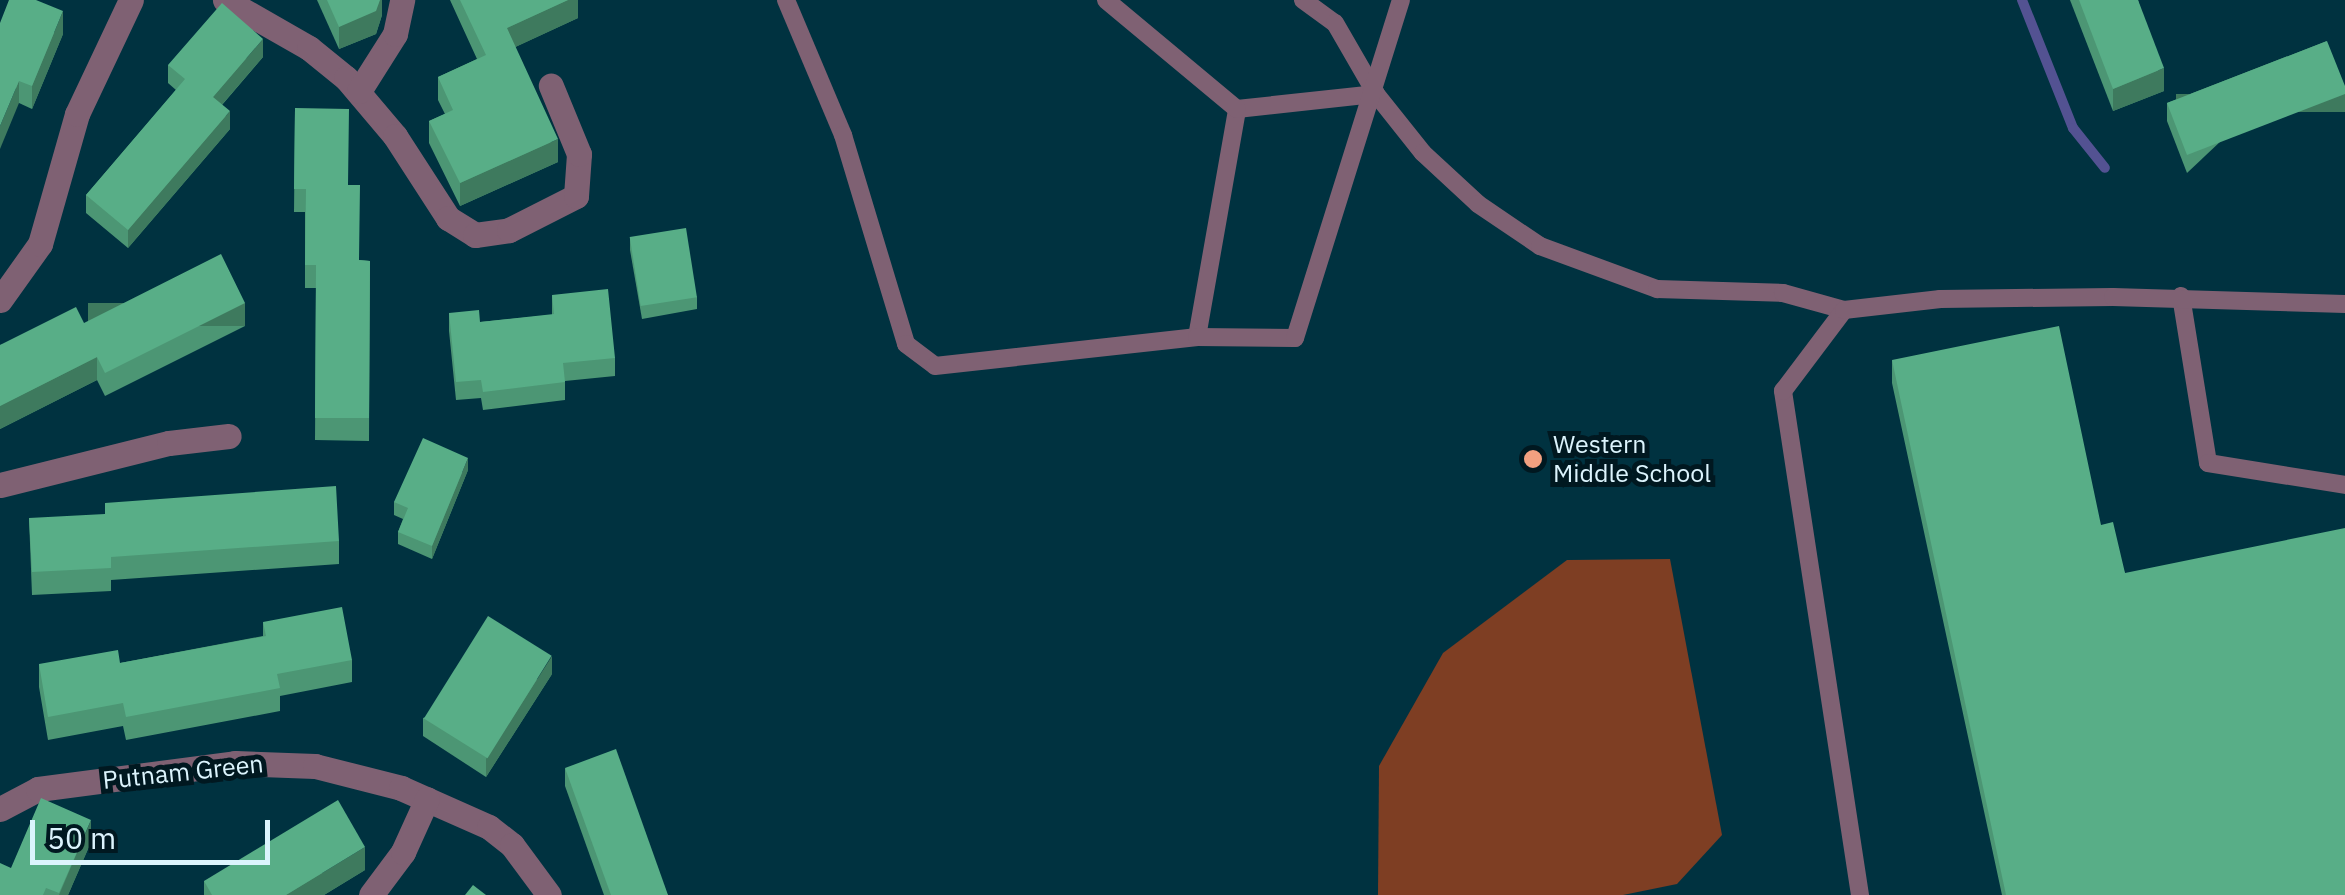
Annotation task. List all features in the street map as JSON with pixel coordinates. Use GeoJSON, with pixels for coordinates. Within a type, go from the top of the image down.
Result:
{"type":"FeatureCollection","features":[{"type":"Feature","properties":{"kind":"street"},"geometry":{"type":"LineString","coordinates":[[0,300],[40,244],[78,114],[131,0]]}},
{"type":"Feature","properties":{"kind":"street"},"geometry":{"type":"LineString","coordinates":[[225,0],[309,48],[359,91],[448,218],[464,231],[486,235],[568,206],[576,196],[579,154],[552,86]]}},
{"type":"Feature","properties":{"kind":"street"},"geometry":{"type":"LineString","coordinates":[[359,91],[395,34],[402,0]]}},
{"type":"Feature","properties":{"kind":"street"},"geometry":{"type":"LineString","coordinates":[[0,486],[152,447],[229,436]]}},
{"type":"Feature","properties":{"kind":"street","name":"Putnam Green"},"geometry":{"type":"LineString","coordinates":[[0,809],[31,790],[260,761],[340,771],[427,799],[503,837],[549,895]]}},
{"type":"Feature","properties":{"kind":"street"},"geometry":{"type":"LineString","coordinates":[[371,895],[403,852],[427,799]]}},
{"type":"Feature","properties":{"kind":"lane"},"geometry":{"type":"LineString","coordinates":[[786,0],[842,135],[906,344],[935,366],[1197,338],[1295,338],[1376,94],[1401,0]]}},
{"type":"Feature","properties":{"kind":"lane"},"geometry":{"type":"LineString","coordinates":[[1106,0],[1237,109],[1376,94]]}},
{"type":"Feature","properties":{"kind":"lane"},"geometry":{"type":"LineString","coordinates":[[1302,0],[1345,35],[1376,94],[1423,153],[1478,204],[1540,246],[1657,289],[1783,293],[1844,310],[1940,299],[2342,299]]}},
{"type":"Feature","properties":{"kind":"lane"},"geometry":{"type":"LineString","coordinates":[[1197,338],[1237,109]]}},
{"type":"Feature","properties":{"kind":"lane"},"geometry":{"type":"LineString","coordinates":[[2181,296],[2208,463],[2345,485]]}},
{"type":"Feature","properties":{"kind":"lane"},"geometry":{"type":"LineString","coordinates":[[1844,310],[1783,391],[1860,895]]}},
{"type":"Feature","properties":{"kind":"shaded area"},"geometry":{"type":"Polygon","coordinates":[[[1670,559],[1722,835],[1677,884],[1623,895],[1378,895],[1379,766],[1443,653],[1567,560],[1670,559]]]}},
{"type":"Feature","properties":{"kind":"building"},"geometry":{"type":"Polygon","coordinates":[[[9,0],[36,0],[63,11],[32,86],[19,81],[0,126],[0,23],[9,0]]]}},
{"type":"Feature","properties":{"kind":"building"},"geometry":{"type":"Polygon","coordinates":[[[327,0],[380,0],[376,11],[339,27],[327,0]]]}},
{"type":"Feature","properties":{"kind":"building"},"geometry":{"type":"Polygon","coordinates":[[[460,0],[568,0],[507,28],[558,139],[460,183],[429,121],[453,110],[438,77],[486,55],[460,0]]]}},
{"type":"Feature","properties":{"kind":"building"},"geometry":{"type":"Polygon","coordinates":[[[2079,0],[2138,0],[2164,68],[2113,89],[2079,0]]]}},
{"type":"Feature","properties":{"kind":"building"},"geometry":{"type":"Polygon","coordinates":[[[222,3],[263,39],[213,97],[230,111],[128,230],[86,195],[185,79],[168,65],[222,3]]]}},
{"type":"Feature","properties":{"kind":"building"},"geometry":{"type":"Polygon","coordinates":[[[2327,41],[2345,94],[2187,155],[2167,103],[2327,41]]]}},
{"type":"Feature","properties":{"kind":"building"},"geometry":{"type":"Polygon","coordinates":[[[295,108],[349,109],[348,185],[360,185],[359,260],[370,261],[369,418],[315,418],[316,265],[305,265],[306,189],[294,189],[295,108]]]}},
{"type":"Feature","properties":{"kind":"building"},"geometry":{"type":"Polygon","coordinates":[[[686,228],[697,297],[641,306],[630,237],[686,228]]]}},
{"type":"Feature","properties":{"kind":"building"},"geometry":{"type":"Polygon","coordinates":[[[221,254],[245,303],[105,373],[97,357],[0,406],[0,345],[76,307],[84,323],[221,254]]]}},
{"type":"Feature","properties":{"kind":"building"},"geometry":{"type":"Polygon","coordinates":[[[608,289],[615,358],[563,363],[565,382],[483,392],[481,380],[456,382],[449,313],[479,310],[480,322],[554,314],[552,295],[608,289]]]}},
{"type":"Feature","properties":{"kind":"building"},"geometry":{"type":"Polygon","coordinates":[[[2059,326],[2101,525],[2113,522],[2125,573],[2345,528],[2345,895],[2006,895],[1892,360],[2059,326]]]}},
{"type":"Feature","properties":{"kind":"building"},"geometry":{"type":"Polygon","coordinates":[[[423,438],[468,458],[432,546],[398,532],[408,508],[394,502],[423,438]]]}},
{"type":"Feature","properties":{"kind":"building"},"geometry":{"type":"Polygon","coordinates":[[[336,486],[339,541],[111,557],[111,568],[32,572],[29,518],[105,514],[105,503],[336,486]]]}},
{"type":"Feature","properties":{"kind":"building"},"geometry":{"type":"Polygon","coordinates":[[[342,607],[352,660],[277,674],[280,688],[126,717],[123,703],[48,717],[39,664],[118,650],[120,663],[266,636],[263,622],[342,607]]]}},
{"type":"Feature","properties":{"kind":"building"},"geometry":{"type":"Polygon","coordinates":[[[488,616],[552,656],[487,758],[424,719],[488,616]]]}},
{"type":"Feature","properties":{"kind":"building"},"geometry":{"type":"Polygon","coordinates":[[[616,749],[668,895],[611,895],[565,768],[616,749]]]}},
{"type":"Feature","properties":{"kind":"building"},"geometry":{"type":"Polygon","coordinates":[[[41,798],[91,820],[59,893],[46,888],[43,895],[0,895],[0,863],[11,868],[41,798]]]}},
{"type":"Feature","properties":{"kind":"building"},"geometry":{"type":"Polygon","coordinates":[[[338,800],[365,847],[286,895],[212,895],[204,881],[338,800]]]}},
{"type":"Feature","properties":{"kind":"building"},"geometry":{"type":"Polygon","coordinates":[[[473,885],[486,895],[465,895],[473,885]]]}},
{"type":"Feature","properties":{"kind":"waterway"},"geometry":{"type":"LineString","coordinates":[[2022,0],[2073,128],[2105,168]]}},
{"type":"Feature","properties":{"kind":"place","name":"Western Middle School"},"geometry":{"type":"Point","coordinates":[1533,459]}}]}
